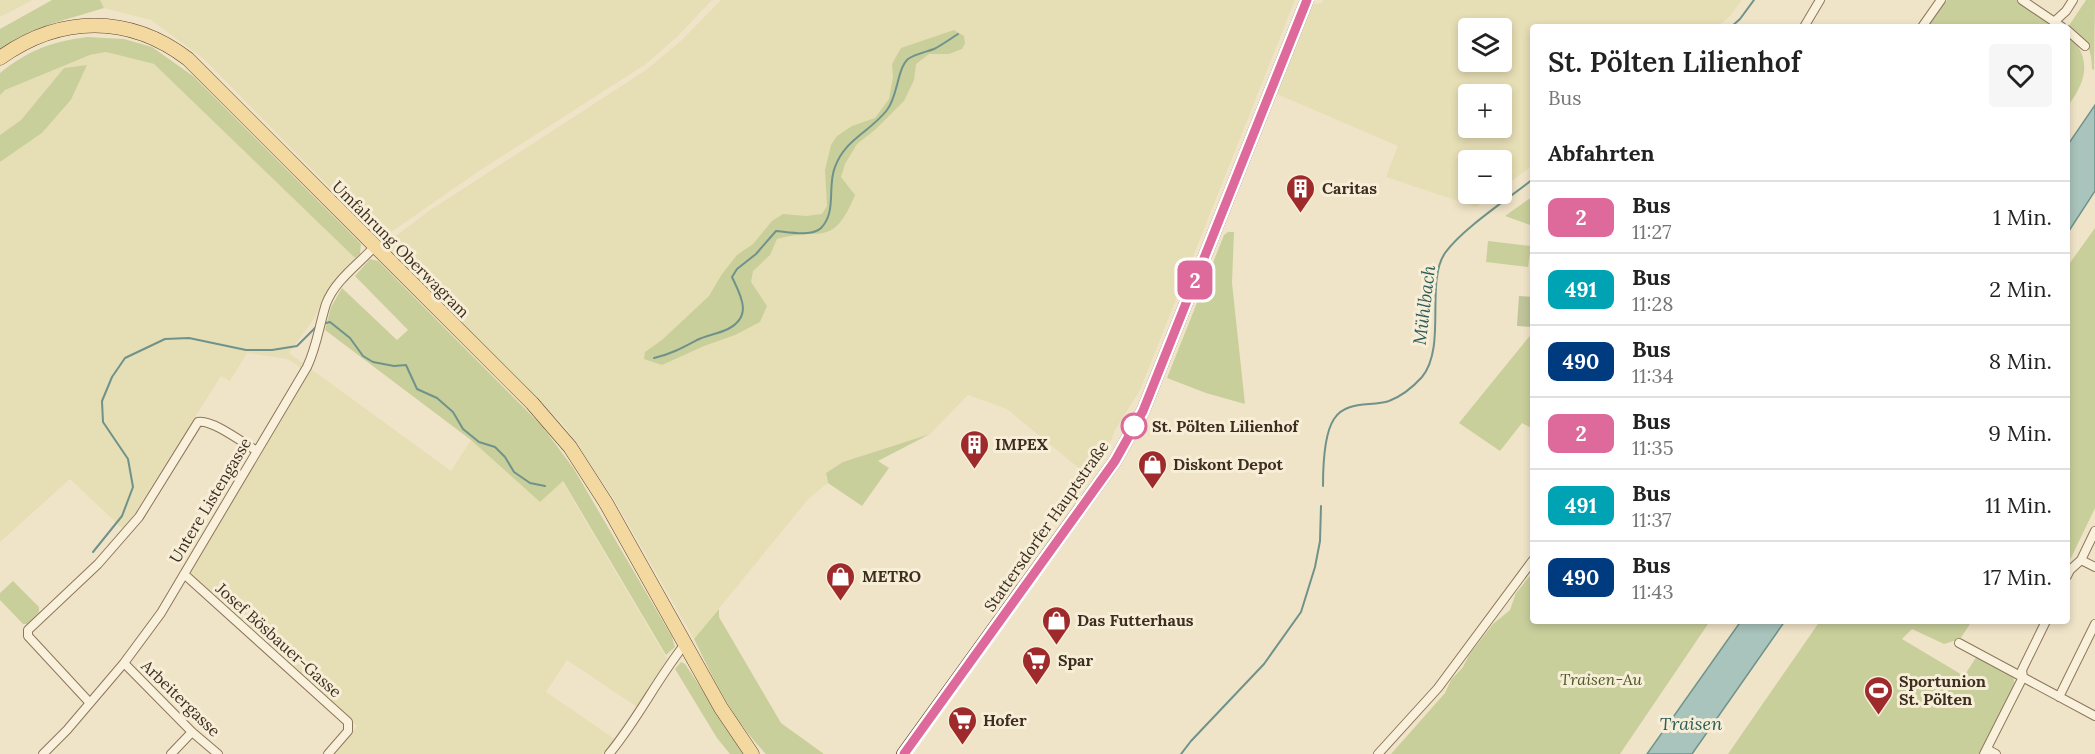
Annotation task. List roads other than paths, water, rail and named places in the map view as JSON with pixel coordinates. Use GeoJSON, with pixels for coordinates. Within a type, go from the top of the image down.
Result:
{"type":"FeatureCollection","features":[{"type":"Feature","properties":{"kind":"main road","name":"Stattersdorfer Hauptstraße"},"geometry":{"type":"LineString","coordinates":[[903,754],[1115,461],[1143,411],[1307,0]]}},
{"type":"Feature","properties":{"kind":"main road","name":"Umfahrung Oberwagram"},"geometry":{"type":"LineString","coordinates":[[0,58],[17,46],[42,34],[65,28],[87,26],[129,29],[165,42],[188,59],[532,403],[570,447],[606,503],[721,708],[744,741]]}},
{"type":"Feature","properties":{"kind":"main road"},"geometry":{"type":"LineString","coordinates":[[744,741],[752,754]]}},
{"type":"Feature","properties":{"kind":"main road"},"geometry":{"type":"LineString","coordinates":[[744,741],[759,754]]}},
{"type":"Feature","properties":{"kind":"street"},"geometry":{"type":"LineString","coordinates":[[1806,24],[1820,0]]}},
{"type":"Feature","properties":{"kind":"street"},"geometry":{"type":"LineString","coordinates":[[1924,24],[1941,0]]}},
{"type":"Feature","properties":{"kind":"street"},"geometry":{"type":"LineString","coordinates":[[2022,0],[2058,24]]}},
{"type":"Feature","properties":{"kind":"street"},"geometry":{"type":"LineString","coordinates":[[2054,21],[2066,11],[2073,0]]}},
{"type":"Feature","properties":{"kind":"street"},"geometry":{"type":"LineString","coordinates":[[2070,33],[2085,46]]}},
{"type":"Feature","properties":{"kind":"street","name":"Untere Listengasse"},"geometry":{"type":"LineString","coordinates":[[43,754],[67,730],[124,663],[161,613],[307,367],[317,343],[326,303],[335,288],[375,246]]}},
{"type":"Feature","properties":{"kind":"street"},"geometry":{"type":"LineString","coordinates":[[90,703],[27,633],[98,564],[139,517],[198,423],[201,421],[210,423],[257,451]]}},
{"type":"Feature","properties":{"kind":"street"},"geometry":{"type":"LineString","coordinates":[[2070,570],[2081,560],[2095,531]]}},
{"type":"Feature","properties":{"kind":"street"},"geometry":{"type":"LineString","coordinates":[[2081,560],[2095,567]]}},
{"type":"Feature","properties":{"kind":"street"},"geometry":{"type":"LineString","coordinates":[[1378,754],[1438,688],[1530,564]]}},
{"type":"Feature","properties":{"kind":"street","name":"Josef Bösbauer-Gasse"},"geometry":{"type":"LineString","coordinates":[[184,574],[348,722],[348,731],[328,754]]}},
{"type":"Feature","properties":{"kind":"street"},"geometry":{"type":"LineString","coordinates":[[1996,754],[1985,751],[2023,677],[2022,670],[2045,624]]}},
{"type":"Feature","properties":{"kind":"street"},"geometry":{"type":"LineString","coordinates":[[2059,696],[2095,624]]}},
{"type":"Feature","properties":{"kind":"street"},"geometry":{"type":"LineString","coordinates":[[1959,643],[2095,716]]}},
{"type":"Feature","properties":{"kind":"street"},"geometry":{"type":"LineString","coordinates":[[609,754],[624,736],[685,644]]}},
{"type":"Feature","properties":{"kind":"street","name":"Arbeitergasse"},"geometry":{"type":"LineString","coordinates":[[124,663],[192,732],[218,754]]}},
{"type":"Feature","properties":{"kind":"street"},"geometry":{"type":"LineString","coordinates":[[171,754],[192,732]]}},
{"type":"Feature","properties":{"kind":"water"},"geometry":{"type":"Polygon","coordinates":[[[2095,105],[2095,191],[2070,229],[2070,142],[2095,105]]]}},
{"type":"Feature","properties":{"kind":"water","name":"Traisen"},"geometry":{"type":"Polygon","coordinates":[[[1739,624],[1783,624],[1692,754],[1647,754],[1739,624]]]}},
{"type":"Feature","properties":{"kind":"waterway","name":"Mühlbach"},"geometry":{"type":"LineString","coordinates":[[1734,24],[1754,0]]}},
{"type":"Feature","properties":{"kind":"waterway"},"geometry":{"type":"LineString","coordinates":[[654,358],[724,331],[736,324],[743,312],[741,298],[732,277],[737,269],[756,254],[776,231],[806,233],[821,228],[829,214],[833,174],[839,157],[851,142],[887,110],[904,63],[911,57],[934,49],[958,34]]}},
{"type":"Feature","properties":{"kind":"waterway","name":"Mühlbach"},"geometry":{"type":"LineString","coordinates":[[1323,486],[1326,442],[1331,425],[1339,413],[1359,405],[1382,403],[1398,397],[1419,381],[1429,364],[1435,332],[1436,280],[1439,265],[1445,253],[1474,224],[1530,181]]}},
{"type":"Feature","properties":{"kind":"waterway"},"geometry":{"type":"LineString","coordinates":[[322,324],[330,322],[350,338],[363,356],[373,362],[394,366],[406,365],[417,389],[437,398],[453,412],[463,429],[479,442],[495,447],[505,457],[514,472],[530,483],[545,486]]}},
{"type":"Feature","properties":{"kind":"waterway"},"geometry":{"type":"LineString","coordinates":[[93,552],[122,516],[133,487],[128,459],[103,422],[102,401],[112,377],[125,358],[165,339],[189,338],[246,350],[272,350],[297,346],[317,326]]}},
{"type":"Feature","properties":{"kind":"waterway","name":"Mühlbach"},"geometry":{"type":"LineString","coordinates":[[1181,754],[1264,664],[1301,612],[1315,567],[1320,541],[1321,506]]}},
{"type":"Feature","properties":{"kind":"place","name":"Caritas"},"geometry":{"type":"Point","coordinates":[1301,214]}},
{"type":"Feature","properties":{"kind":"place","name":"St. Pölten Lilienhof"},"geometry":{"type":"Point","coordinates":[1134,426]}},
{"type":"Feature","properties":{"kind":"place","name":"IMPEX"},"geometry":{"type":"Point","coordinates":[974,470]}},
{"type":"Feature","properties":{"kind":"place","name":"Diskont Depot"},"geometry":{"type":"Point","coordinates":[1152,490]}},
{"type":"Feature","properties":{"kind":"place","name":"METRO"},"geometry":{"type":"Point","coordinates":[841,602]}},
{"type":"Feature","properties":{"kind":"place","name":"Das Futterhaus"},"geometry":{"type":"Point","coordinates":[1056,646]}},
{"type":"Feature","properties":{"kind":"place","name":"Spar"},"geometry":{"type":"Point","coordinates":[1037,686]}},
{"type":"Feature","properties":{"kind":"place","name":"Sportunion St. Pölten"},"geometry":{"type":"Point","coordinates":[1878,716]}},
{"type":"Feature","properties":{"kind":"place","name":"Hofer"},"geometry":{"type":"Point","coordinates":[962,746]}},
{"type":"Feature","properties":{"kind":"park label","name":"Traisen-Au"},"geometry":{"type":"Point","coordinates":[1601,679]}}]}
